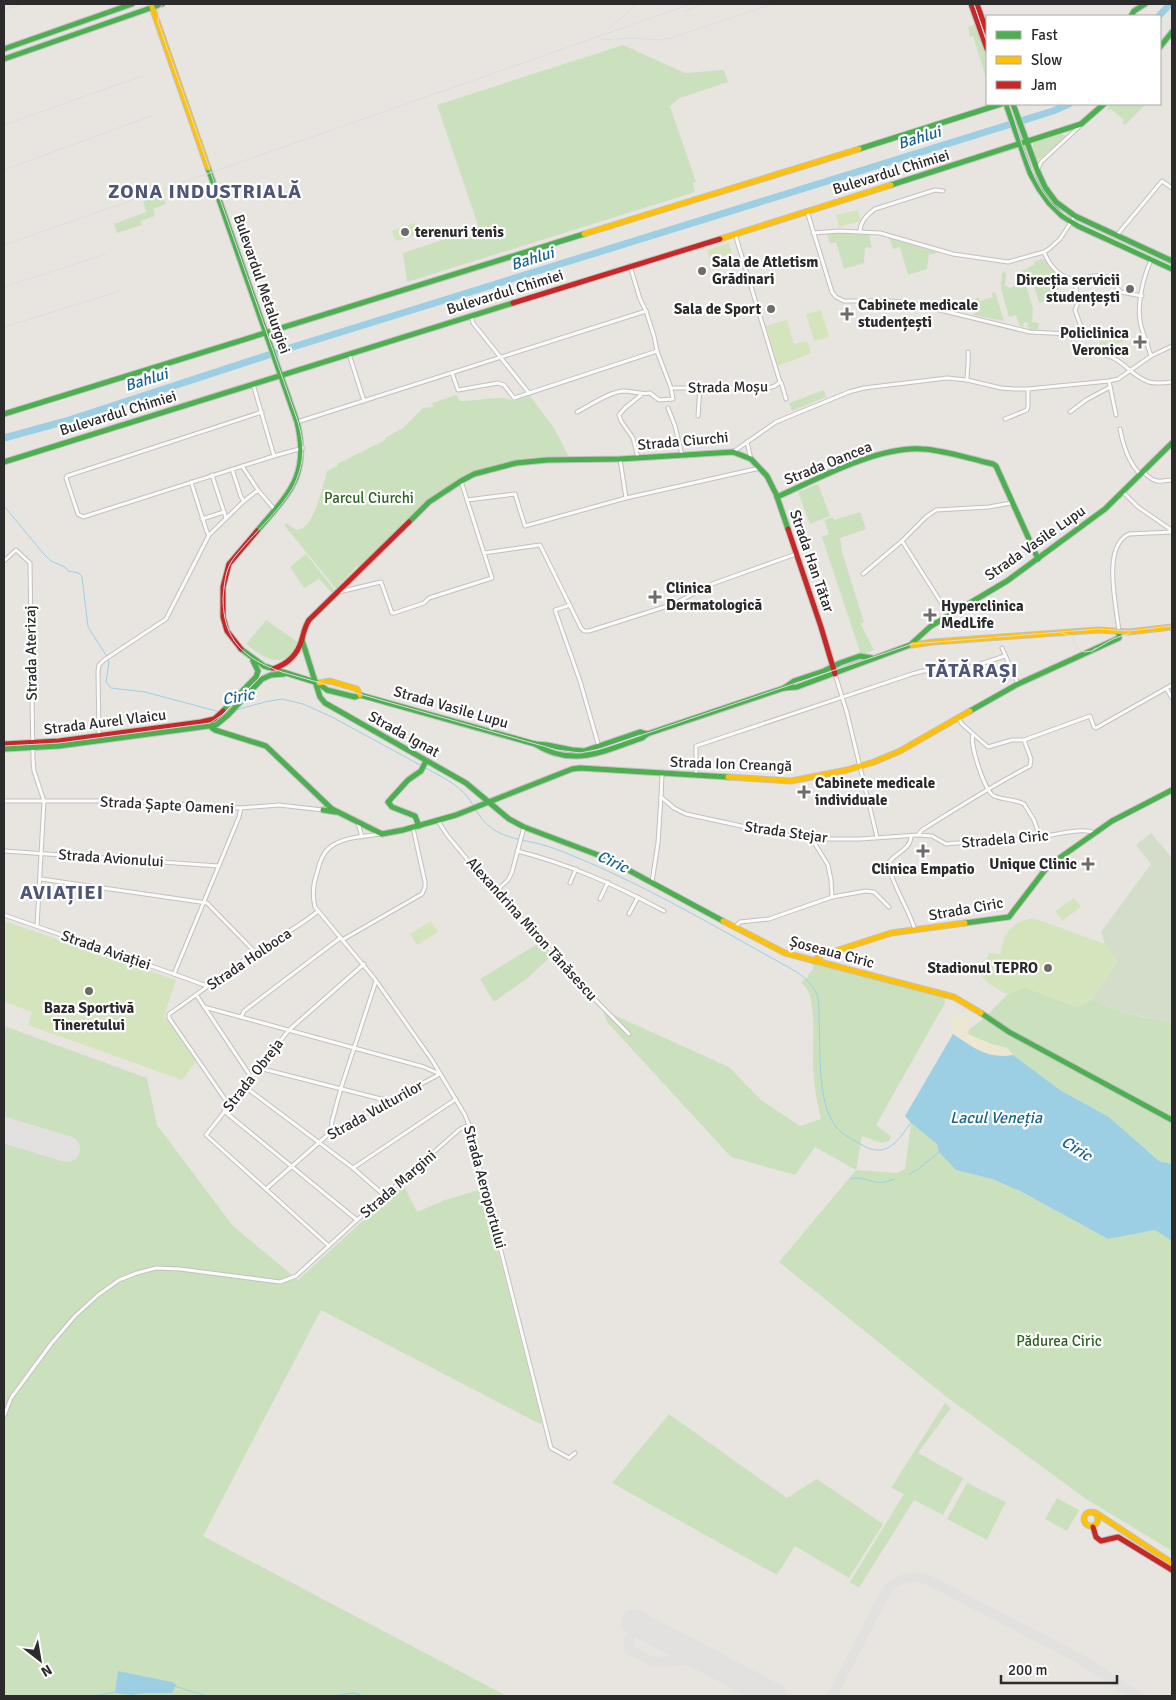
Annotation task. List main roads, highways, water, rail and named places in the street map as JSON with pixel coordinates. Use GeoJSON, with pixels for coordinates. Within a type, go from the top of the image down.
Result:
{"type":"FeatureCollection","features":[{"type":"Feature","properties":{"kind":"main road"},"geometry":{"type":"LineString","coordinates":[[4,49],[132,4]]}},
{"type":"Feature","properties":{"kind":"main road"},"geometry":{"type":"LineString","coordinates":[[4,59],[151,5],[162,4]]}},
{"type":"Feature","properties":{"kind":"main road"},"geometry":{"type":"LineString","coordinates":[[971,4],[986,46]]}},
{"type":"Feature","properties":{"kind":"main road"},"geometry":{"type":"LineString","coordinates":[[977,4],[986,29]]}},
{"type":"Feature","properties":{"kind":"main road"},"geometry":{"type":"LineString","coordinates":[[1133,14],[1138,4]]}},
{"type":"Feature","properties":{"kind":"main road"},"geometry":{"type":"LineString","coordinates":[[1133,14],[1145,4]]}},
{"type":"Feature","properties":{"kind":"main road","name":"Bulevardul Metalurgiei"},"geometry":{"type":"LineString","coordinates":[[151,5],[281,375]]}},
{"type":"Feature","properties":{"kind":"main road"},"geometry":{"type":"LineString","coordinates":[[1161,46],[1172,32]]}},
{"type":"Feature","properties":{"kind":"main road","name":"Bulevardul Chimiei"},"geometry":{"type":"LineString","coordinates":[[4,414],[998,105]]}},
{"type":"Feature","properties":{"kind":"main road"},"geometry":{"type":"LineString","coordinates":[[1006,105],[1035,183],[1042,196],[1056,211],[1071,222],[1172,269]]}},
{"type":"Feature","properties":{"kind":"main road","name":"Bulevardul Chimiei"},"geometry":{"type":"LineString","coordinates":[[4,462],[1020,145],[1080,124],[1103,105]]}},
{"type":"Feature","properties":{"kind":"main road"},"geometry":{"type":"LineString","coordinates":[[1014,106],[1038,172],[1045,187],[1056,202],[1075,216],[1172,261]]}},
{"type":"Feature","properties":{"kind":"main road","name":"Strada Vasile Lupu"},"geometry":{"type":"LineString","coordinates":[[281,375],[297,422],[303,456],[295,483],[229,564],[223,587],[222,607],[227,630],[235,644],[250,658],[272,670],[316,682],[330,681],[346,685],[357,689],[360,694],[535,744],[545,752],[565,757],[582,756],[640,732],[647,734],[784,688],[797,687],[862,664],[872,658],[910,646],[931,626],[1006,581],[1104,509],[1172,443]]}},
{"type":"Feature","properties":{"kind":"main road","name":"Strada Oancea"},"geometry":{"type":"LineString","coordinates":[[777,497],[856,462],[908,449],[923,449],[993,464],[1000,473],[1011,503],[1038,559]]}},
{"type":"Feature","properties":{"kind":"main road","name":"Strada Ciurchi"},"geometry":{"type":"LineString","coordinates":[[272,670],[284,665],[297,652],[304,628],[309,620],[429,502],[474,474],[516,463],[733,452]]}},
{"type":"Feature","properties":{"kind":"main road","name":"Strada Han Tătar"},"geometry":{"type":"LineString","coordinates":[[733,452],[752,459],[767,476],[777,497],[821,627],[834,674]]}},
{"type":"Feature","properties":{"kind":"main road"},"geometry":{"type":"LineString","coordinates":[[910,646],[933,642],[1092,630],[1131,632],[1172,627]]}},
{"type":"Feature","properties":{"kind":"main road"},"geometry":{"type":"LineString","coordinates":[[1118,638],[1119,632]]}},
{"type":"Feature","properties":{"kind":"main road","name":"Strada Ion Creangă"},"geometry":{"type":"LineString","coordinates":[[382,834],[438,822],[572,769],[791,781],[815,777],[893,754],[1018,684],[1131,632]]}},
{"type":"Feature","properties":{"kind":"main road"},"geometry":{"type":"LineString","coordinates":[[302,640],[316,682]]}},
{"type":"Feature","properties":{"kind":"main road","name":"Strada Vasile Lupu"},"geometry":{"type":"LineString","coordinates":[[784,688],[794,680],[860,656],[872,658]]}},
{"type":"Feature","properties":{"kind":"main road","name":"Strada Aurel Vlaicu"},"geometry":{"type":"LineString","coordinates":[[226,713],[258,673],[250,658]]}},
{"type":"Feature","properties":{"kind":"main road"},"geometry":{"type":"LineString","coordinates":[[284,665],[286,674]]}},
{"type":"Feature","properties":{"kind":"main road","name":"Strada Aurel Vlaicu"},"geometry":{"type":"LineString","coordinates":[[196,729],[218,719],[236,707],[262,680],[271,675],[286,674]]}},
{"type":"Feature","properties":{"kind":"main road","name":"Strada Vasile Lupu"},"geometry":{"type":"LineString","coordinates":[[316,682],[327,690],[355,697],[360,694]]}},
{"type":"Feature","properties":{"kind":"main road","name":"Strada Ignat"},"geometry":{"type":"LineString","coordinates":[[316,682],[320,697],[332,708],[425,763],[466,783],[489,802]]}},
{"type":"Feature","properties":{"kind":"main road"},"geometry":{"type":"LineString","coordinates":[[218,719],[217,728],[223,733]]}},
{"type":"Feature","properties":{"kind":"main road","name":"Strada Aurel Vlaicu"},"geometry":{"type":"LineString","coordinates":[[210,723],[215,730],[266,746],[328,806],[382,834]]}},
{"type":"Feature","properties":{"kind":"main road","name":"Strada Aurel Vlaicu"},"geometry":{"type":"LineString","coordinates":[[99,738],[210,723]]}},
{"type":"Feature","properties":{"kind":"main road","name":"Strada Aurel Vlaicu"},"geometry":{"type":"LineString","coordinates":[[4,749],[196,729],[223,733]]}},
{"type":"Feature","properties":{"kind":"main road","name":"Strada Aurel Vlaicu"},"geometry":{"type":"LineString","coordinates":[[4,744],[33,745]]}},
{"type":"Feature","properties":{"kind":"main road"},"geometry":{"type":"LineString","coordinates":[[419,826],[414,816],[392,807],[388,802],[408,780],[421,771],[425,763]]}},
{"type":"Feature","properties":{"kind":"main road","name":"Strada Ciric"},"geometry":{"type":"LineString","coordinates":[[814,961],[820,956],[891,934],[1009,918],[1044,870],[1094,833],[1130,810],[1172,790]]}},
{"type":"Feature","properties":{"kind":"main road","name":"Șoseaua Ciric"},"geometry":{"type":"LineString","coordinates":[[489,802],[523,829],[595,852],[777,950],[954,998],[971,1006],[1009,1032],[1172,1120]]}},
{"type":"Feature","properties":{"kind":"main road"},"geometry":{"type":"LineString","coordinates":[[321,810],[337,812]]}},
{"type":"Feature","properties":{"kind":"main road"},"geometry":{"type":"LineString","coordinates":[[1108,1521],[1094,1525],[1085,1524],[1084,1517],[1089,1512],[1096,1514],[1108,1521],[1172,1563]]}},
{"type":"Feature","properties":{"kind":"main road"},"geometry":{"type":"LineString","coordinates":[[1094,1525],[1099,1521],[1096,1514]]}},
{"type":"Feature","properties":{"kind":"main road"},"geometry":{"type":"LineString","coordinates":[[1094,1525],[1096,1537],[1101,1541],[1118,1537],[1172,1570]]}},
{"type":"Feature","properties":{"kind":"water","name":"Lacul Veneția"},"geometry":{"type":"Polygon","coordinates":[[[953,1034],[974,1048],[988,1054],[996,1056],[1013,1055],[1060,1090],[1109,1117],[1159,1161],[1172,1164],[1172,1241],[1155,1230],[1108,1239],[1020,1191],[992,1179],[956,1170],[939,1152],[937,1144],[905,1116],[953,1034]]]}},
{"type":"Feature","properties":{"kind":"water"},"geometry":{"type":"Polygon","coordinates":[[[118,1671],[172,1682],[176,1685],[172,1693],[132,1695],[115,1693],[118,1671]]]}},
{"type":"Feature","properties":{"kind":"waterway","name":"Bahlui"},"geometry":{"type":"LineString","coordinates":[[1160,15],[1170,4]]}},
{"type":"Feature","properties":{"kind":"waterway","name":"Bahlui"},"geometry":{"type":"LineString","coordinates":[[4,438],[66,421],[296,346],[1053,111],[1067,105]]}},
{"type":"Feature","properties":{"kind":"waterway","name":"Ciric"},"geometry":{"type":"LineString","coordinates":[[4,506],[51,561],[65,567],[68,571],[79,573],[82,577],[88,627],[106,655],[109,663],[106,682],[111,688],[145,692],[220,712]]}},
{"type":"Feature","properties":{"kind":"waterway","name":"Ciric"},"geometry":{"type":"LineString","coordinates":[[236,710],[282,699],[303,704],[332,717],[422,766]]}},
{"type":"Feature","properties":{"kind":"waterway","name":"Ciric"},"geometry":{"type":"LineString","coordinates":[[426,768],[458,788],[469,798],[473,805]]}},
{"type":"Feature","properties":{"kind":"waterway","name":"Ciric"},"geometry":{"type":"LineString","coordinates":[[475,808],[482,819],[499,833],[553,848],[616,875],[797,972],[807,980],[817,994],[823,1091],[830,1118],[837,1128],[846,1136],[862,1145],[878,1150],[884,1149],[895,1142],[910,1124]]}},
{"type":"Feature","properties":{"kind":"waterway"},"geometry":{"type":"LineString","coordinates":[[909,1174],[917,1170],[939,1152]]}},
{"type":"Feature","properties":{"kind":"waterway"},"geometry":{"type":"LineString","coordinates":[[850,1179],[861,1178],[881,1183],[894,1179]]}},
{"type":"Feature","properties":{"kind":"waterway"},"geometry":{"type":"LineString","coordinates":[[174,1686],[207,1696]]}},
{"type":"Feature","properties":{"kind":"waterway"},"geometry":{"type":"LineString","coordinates":[[73,1696],[94,1696],[115,1692]]}},
{"type":"Feature","properties":{"kind":"waterway"},"geometry":{"type":"LineString","coordinates":[[333,1696],[353,1693],[364,1696]]}},
{"type":"Feature","properties":{"kind":"tram line"},"geometry":{"type":"LineString","coordinates":[[4,55],[151,4]]}},
{"type":"Feature","properties":{"kind":"tram line"},"geometry":{"type":"LineString","coordinates":[[163,4],[159,9],[158,22],[298,422],[301,437],[303,452],[301,466],[292,489],[280,506],[234,557],[226,576],[223,598],[227,625],[238,646],[257,661],[282,672],[557,750],[580,753],[600,749],[912,644],[1098,629],[1129,631],[1172,626]]}},
{"type":"Feature","properties":{"kind":"tram line"},"geometry":{"type":"LineString","coordinates":[[974,4],[986,40]]}},
{"type":"Feature","properties":{"kind":"tram line"},"geometry":{"type":"LineString","coordinates":[[1009,105],[1035,179],[1056,207],[1079,223],[1172,266]]}},
{"type":"Feature","properties":{"kind":"tram line"},"geometry":{"type":"LineString","coordinates":[[1061,633],[1071,636],[1078,649],[1084,652],[1092,651],[1096,648]]}},
{"type":"Feature","properties":{"kind":"tram line"},"geometry":{"type":"LineString","coordinates":[[1092,651],[1113,639],[1130,633]]}},
{"type":"Feature","properties":{"kind":"tram line"},"geometry":{"type":"LineString","coordinates":[[4,746],[59,743],[210,723],[222,715],[262,675],[269,671],[277,671]]}},
{"type":"Feature","properties":{"kind":"railway"},"geometry":{"type":"LineString","coordinates":[[4,10],[22,4]]}},
{"type":"Feature","properties":{"kind":"railway"},"geometry":{"type":"LineString","coordinates":[[608,29],[636,4]]}},
{"type":"Feature","properties":{"kind":"railway"},"geometry":{"type":"LineString","coordinates":[[4,245],[691,4]]}},
{"type":"Feature","properties":{"kind":"railway"},"geometry":{"type":"LineString","coordinates":[[685,11],[705,4]]}},
{"type":"Feature","properties":{"kind":"railway"},"geometry":{"type":"LineString","coordinates":[[599,40],[633,38],[659,40],[671,38],[773,4]]}},
{"type":"Feature","properties":{"kind":"railway"},"geometry":{"type":"LineString","coordinates":[[4,125],[142,76]]}},
{"type":"Feature","properties":{"kind":"railway"},"geometry":{"type":"LineString","coordinates":[[4,170],[151,116]]}},
{"type":"Feature","properties":{"kind":"railway"},"geometry":{"type":"LineString","coordinates":[[4,287],[106,254]]}},
{"type":"Feature","properties":{"kind":"railway"},"geometry":{"type":"LineString","coordinates":[[4,327],[120,291]]}},
{"type":"Feature","properties":{"kind":"place","name":"terenuri tenis"},"geometry":{"type":"Point","coordinates":[405,232]}},
{"type":"Feature","properties":{"kind":"place","name":"Sala de Atletism Grădinari"},"geometry":{"type":"Point","coordinates":[702,271]}},
{"type":"Feature","properties":{"kind":"place","name":"Direcția servicii studențești"},"geometry":{"type":"Point","coordinates":[1130,289]}},
{"type":"Feature","properties":{"kind":"place","name":"Sala de Sport"},"geometry":{"type":"Point","coordinates":[771,309]}},
{"type":"Feature","properties":{"kind":"place","name":"Cabinete medicale studențești"},"geometry":{"type":"Point","coordinates":[847,314]}},
{"type":"Feature","properties":{"kind":"place","name":"Policlinica Veronica"},"geometry":{"type":"Point","coordinates":[1140,342]}},
{"type":"Feature","properties":{"kind":"place","name":"Clinica Dermatologică"},"geometry":{"type":"Point","coordinates":[655,597]}},
{"type":"Feature","properties":{"kind":"place","name":"Hyperclinica MedLife"},"geometry":{"type":"Point","coordinates":[930,615]}},
{"type":"Feature","properties":{"kind":"place","name":"Cabinete medicale individuale"},"geometry":{"type":"Point","coordinates":[804,792]}},
{"type":"Feature","properties":{"kind":"place","name":"Clinica Empatio"},"geometry":{"type":"Point","coordinates":[923,851]}},
{"type":"Feature","properties":{"kind":"place","name":"Unique Clinic"},"geometry":{"type":"Point","coordinates":[1088,864]}},
{"type":"Feature","properties":{"kind":"place","name":"Stadionul TEPRO"},"geometry":{"type":"Point","coordinates":[1048,968]}},
{"type":"Feature","properties":{"kind":"place","name":"Baza Sportivă Tineretului"},"geometry":{"type":"Point","coordinates":[89,991]}},
{"type":"Feature","properties":{"kind":"district","name":"ZONA INDUSTRIALĂ"},"geometry":{"type":"Point","coordinates":[205,191]}},
{"type":"Feature","properties":{"kind":"district","name":"TĂTĂRAȘI"},"geometry":{"type":"Point","coordinates":[972,670]}},
{"type":"Feature","properties":{"kind":"district","name":"AVIAȚIEI"},"geometry":{"type":"Point","coordinates":[62,892]}},
{"type":"Feature","properties":{"kind":"park label","name":"Parcul Ciurchi"},"geometry":{"type":"Point","coordinates":[369,498]}},
{"type":"Feature","properties":{"kind":"park label","name":"Pădurea Ciric"},"geometry":{"type":"Point","coordinates":[1059,1341]}}]}
